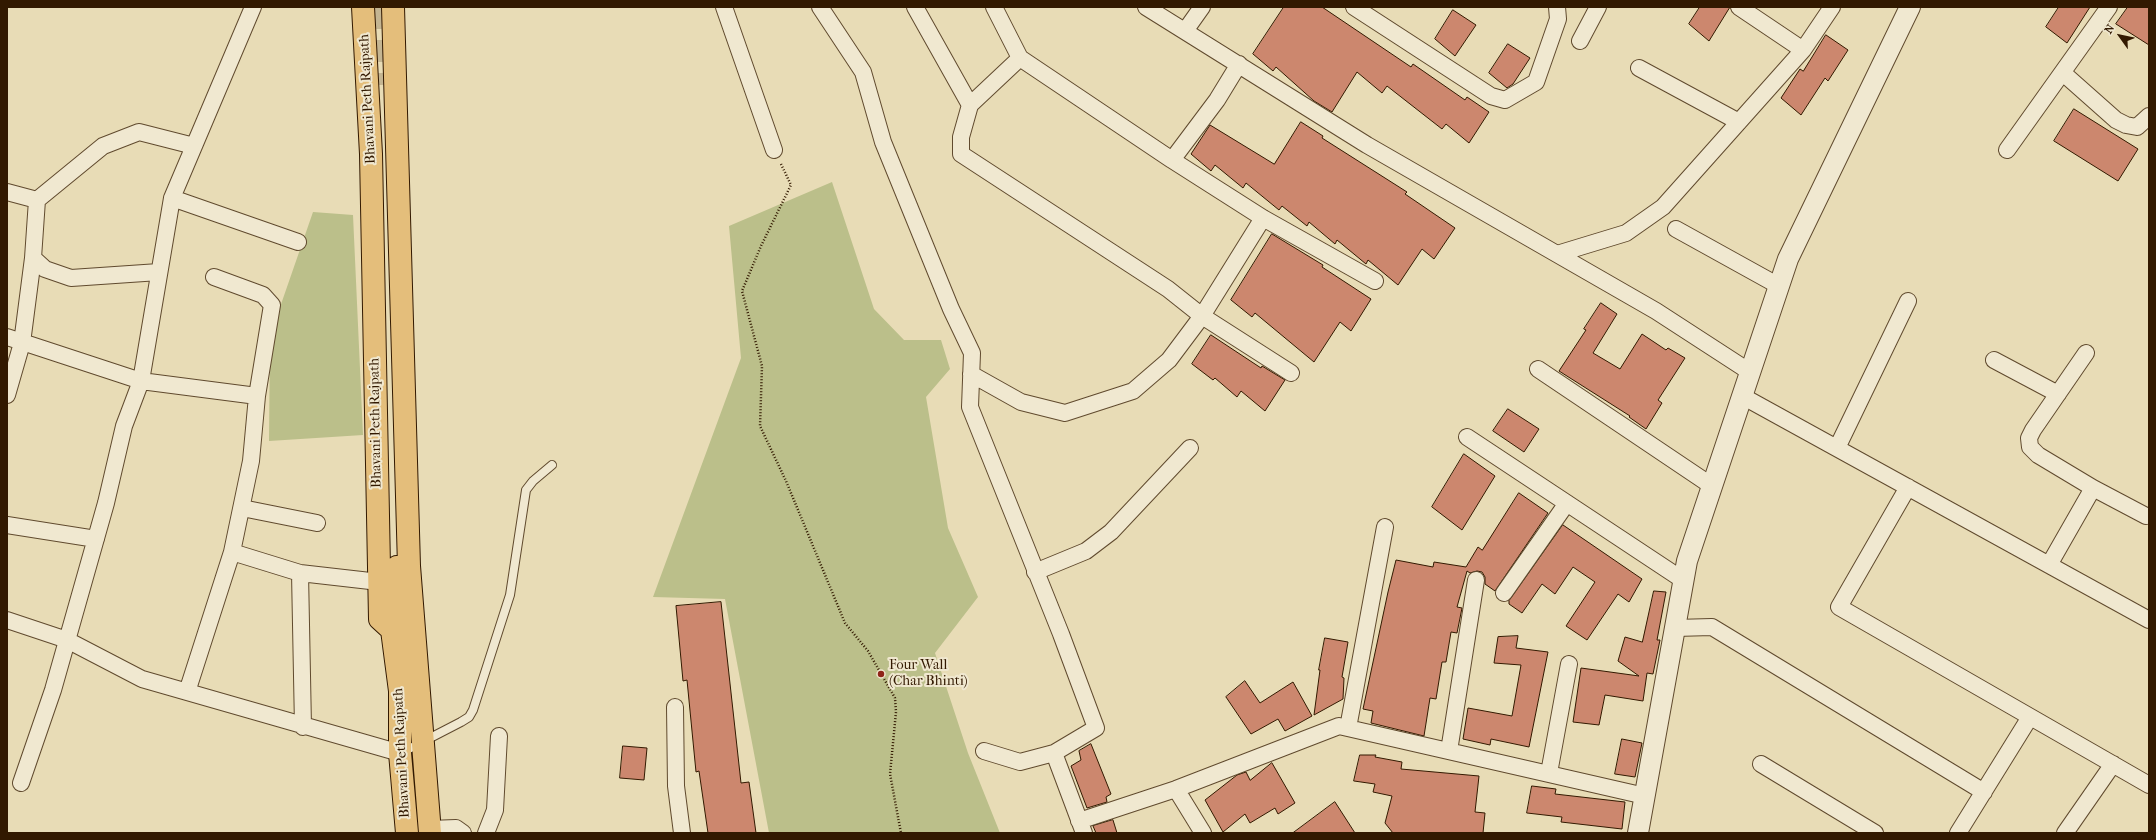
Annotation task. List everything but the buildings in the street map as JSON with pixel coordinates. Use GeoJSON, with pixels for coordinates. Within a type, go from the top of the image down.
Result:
{"type":"FeatureCollection","features":[{"type":"Feature","properties":{"kind":"main road","name":"Bhavani Peth Rajpath"},"geometry":{"type":"LineString","coordinates":[[363,7],[371,154],[380,618],[392,630],[400,691],[400,753],[407,833]]}},
{"type":"Feature","properties":{"kind":"main road"},"geometry":{"type":"LineString","coordinates":[[393,7],[409,566],[430,831]]}},
{"type":"Feature","properties":{"kind":"main road"},"geometry":{"type":"LineString","coordinates":[[380,85],[385,304],[398,584],[392,630]]}},
{"type":"Feature","properties":{"kind":"street"},"geometry":{"type":"LineString","coordinates":[[21,783],[53,690],[96,539],[124,426],[141,381],[172,198],[253,7]]}},
{"type":"Feature","properties":{"kind":"street"},"geometry":{"type":"LineString","coordinates":[[724,7],[774,150]]}},
{"type":"Feature","properties":{"kind":"street"},"geometry":{"type":"LineString","coordinates":[[820,7],[863,72],[883,142],[951,308],[972,353],[970,407],[1096,728],[1054,753],[1020,762],[984,751]]}},
{"type":"Feature","properties":{"kind":"street"},"geometry":{"type":"LineString","coordinates":[[916,7],[970,105]]}},
{"type":"Feature","properties":{"kind":"street"},"geometry":{"type":"LineString","coordinates":[[994,7],[1020,58],[1172,160],[1264,218],[1375,280]]}},
{"type":"Feature","properties":{"kind":"street"},"geometry":{"type":"LineString","coordinates":[[1146,7],[1240,64],[1368,145],[1656,311],[1750,372]]}},
{"type":"Feature","properties":{"kind":"street"},"geometry":{"type":"LineString","coordinates":[[1185,31],[1202,7]]}},
{"type":"Feature","properties":{"kind":"street"},"geometry":{"type":"LineString","coordinates":[[1354,7],[1490,96],[1505,100],[1536,82],[1558,19],[1557,7]]}},
{"type":"Feature","properties":{"kind":"street"},"geometry":{"type":"LineString","coordinates":[[1580,41],[1598,7]]}},
{"type":"Feature","properties":{"kind":"street"},"geometry":{"type":"LineString","coordinates":[[1739,7],[1803,50]]}},
{"type":"Feature","properties":{"kind":"street"},"geometry":{"type":"LineString","coordinates":[[1557,254],[1626,233],[1643,223],[1663,207],[1803,50],[1832,7]]}},
{"type":"Feature","properties":{"kind":"street"},"geometry":{"type":"LineString","coordinates":[[1638,833],[1687,561],[1788,259],[1910,7]]}},
{"type":"Feature","properties":{"kind":"street"},"geometry":{"type":"LineString","coordinates":[[2007,150],[2109,7]]}},
{"type":"Feature","properties":{"kind":"street"},"geometry":{"type":"LineString","coordinates":[[1020,58],[970,105],[962,137],[961,154],[1168,289],[1202,316],[1291,373]]}},
{"type":"Feature","properties":{"kind":"street"},"geometry":{"type":"LineString","coordinates":[[1172,160],[1217,100],[1240,64]]}},
{"type":"Feature","properties":{"kind":"street"},"geometry":{"type":"LineString","coordinates":[[1639,68],[1739,122]]}},
{"type":"Feature","properties":{"kind":"street"},"geometry":{"type":"LineString","coordinates":[[2063,73],[2116,120],[2126,125],[2137,127],[2149,116]]}},
{"type":"Feature","properties":{"kind":"street"},"geometry":{"type":"LineString","coordinates":[[7,395],[22,343],[33,258],[37,200],[103,146],[139,132],[194,146]]}},
{"type":"Feature","properties":{"kind":"street"},"geometry":{"type":"LineString","coordinates":[[7,192],[37,200]]}},
{"type":"Feature","properties":{"kind":"street"},"geometry":{"type":"LineString","coordinates":[[172,198],[298,242]]}},
{"type":"Feature","properties":{"kind":"street"},"geometry":{"type":"LineString","coordinates":[[971,374],[1021,402],[1065,413],[1133,391],[1169,360],[1202,316],[1264,218]]}},
{"type":"Feature","properties":{"kind":"street"},"geometry":{"type":"LineString","coordinates":[[1676,229],[1779,286]]}},
{"type":"Feature","properties":{"kind":"street"},"geometry":{"type":"LineString","coordinates":[[33,258],[45,269],[72,278],[159,272]]}},
{"type":"Feature","properties":{"kind":"street"},"geometry":{"type":"LineString","coordinates":[[187,692],[232,552],[242,508],[250,461],[257,396],[272,305],[263,295],[214,277]]}},
{"type":"Feature","properties":{"kind":"street"},"geometry":{"type":"LineString","coordinates":[[1837,448],[1908,301]]}},
{"type":"Feature","properties":{"kind":"street"},"geometry":{"type":"LineString","coordinates":[[7,337],[141,381],[257,396]]}},
{"type":"Feature","properties":{"kind":"street"},"geometry":{"type":"LineString","coordinates":[[2086,353],[2033,430],[2030,438],[2030,447],[2038,455],[2093,488],[2146,516]]}},
{"type":"Feature","properties":{"kind":"street"},"geometry":{"type":"LineString","coordinates":[[1994,360],[2058,394]]}},
{"type":"Feature","properties":{"kind":"street"},"geometry":{"type":"LineString","coordinates":[[1538,369],[1712,486]]}},
{"type":"Feature","properties":{"kind":"street"},"geometry":{"type":"LineString","coordinates":[[1742,396],[2149,620]]}},
{"type":"Feature","properties":{"kind":"street"},"geometry":{"type":"LineString","coordinates":[[1467,437],[1683,580]]}},
{"type":"Feature","properties":{"kind":"street"},"geometry":{"type":"LineString","coordinates":[[1035,572],[1086,551],[1111,532],[1190,448]]}},
{"type":"Feature","properties":{"kind":"street"},"geometry":{"type":"LineString","coordinates":[[1908,487],[1839,606],[2149,785]]}},
{"type":"Feature","properties":{"kind":"street"},"geometry":{"type":"LineString","coordinates":[[2049,564],[2093,488]]}},
{"type":"Feature","properties":{"kind":"street"},"geometry":{"type":"LineString","coordinates":[[1504,593],[1568,503]]}},
{"type":"Feature","properties":{"kind":"street"},"geometry":{"type":"LineString","coordinates":[[242,508],[317,523]]}},
{"type":"Feature","properties":{"kind":"street"},"geometry":{"type":"LineString","coordinates":[[7,525],[96,539]]}},
{"type":"Feature","properties":{"kind":"street"},"geometry":{"type":"LineString","coordinates":[[1348,728],[1384,526]]}},
{"type":"Feature","properties":{"kind":"street"},"geometry":{"type":"LineString","coordinates":[[232,552],[300,573],[379,582]]}},
{"type":"Feature","properties":{"kind":"street"},"geometry":{"type":"LineString","coordinates":[[300,573],[303,727]]}},
{"type":"Feature","properties":{"kind":"street"},"geometry":{"type":"LineString","coordinates":[[1450,751],[1476,580]]}},
{"type":"Feature","properties":{"kind":"street"},"geometry":{"type":"LineString","coordinates":[[7,620],[67,640],[142,679],[303,727],[400,753]]}},
{"type":"Feature","properties":{"kind":"street"},"geometry":{"type":"LineString","coordinates":[[1675,628],[1712,627],[1984,792]]}},
{"type":"Feature","properties":{"kind":"street"},"geometry":{"type":"LineString","coordinates":[[1549,774],[1569,664]]}},
{"type":"Feature","properties":{"kind":"street"},"geometry":{"type":"LineString","coordinates":[[675,707],[676,786],[682,833]]}},
{"type":"Feature","properties":{"kind":"street"},"geometry":{"type":"LineString","coordinates":[[1958,833],[2030,717]]}},
{"type":"Feature","properties":{"kind":"street"},"geometry":{"type":"LineString","coordinates":[[1054,753],[1081,827],[1339,726],[1645,796]]}},
{"type":"Feature","properties":{"kind":"street"},"geometry":{"type":"LineString","coordinates":[[486,833],[495,810],[499,736]]}},
{"type":"Feature","properties":{"kind":"street"},"geometry":{"type":"LineString","coordinates":[[1761,764],[1875,833]]}},
{"type":"Feature","properties":{"kind":"street"},"geometry":{"type":"LineString","coordinates":[[2065,833],[2113,764]]}},
{"type":"Feature","properties":{"kind":"street"},"geometry":{"type":"LineString","coordinates":[[1176,789],[1203,833]]}},
{"type":"Feature","properties":{"kind":"street"},"geometry":{"type":"LineString","coordinates":[[430,831],[456,828],[463,833]]}},
{"type":"Feature","properties":{"kind":"lane"},"geometry":{"type":"LineString","coordinates":[[400,753],[461,722],[469,717],[473,710],[510,595],[526,490],[533,481],[552,465]]}},
{"type":"Feature","properties":{"kind":"path"},"geometry":{"type":"LineString","coordinates":[[774,150],[791,185],[761,246],[742,292],[762,366],[760,426],[786,481],[845,623],[868,651],[895,698],[896,712],[890,774],[901,833]]}},
{"type":"Feature","properties":{"kind":"green space"},"geometry":{"type":"Polygon","coordinates":[[[832,182],[874,309],[904,340],[941,340],[950,369],[926,397],[948,528],[978,597],[935,653],[968,753],[1000,833],[769,833],[725,599],[653,597],[741,358],[729,226],[832,182]]]}},
{"type":"Feature","properties":{"kind":"green space"},"geometry":{"type":"Polygon","coordinates":[[[313,212],[353,215],[363,435],[269,441],[270,336],[313,212]]]}},
{"type":"Feature","properties":{"kind":"tunnel"},"geometry":{"type":"LineString","coordinates":[[378,7],[380,85]]}},
{"type":"Feature","properties":{"kind":"place","name":"Four Wall (Char Bhinti)"},"geometry":{"type":"Point","coordinates":[881,674]}}]}
